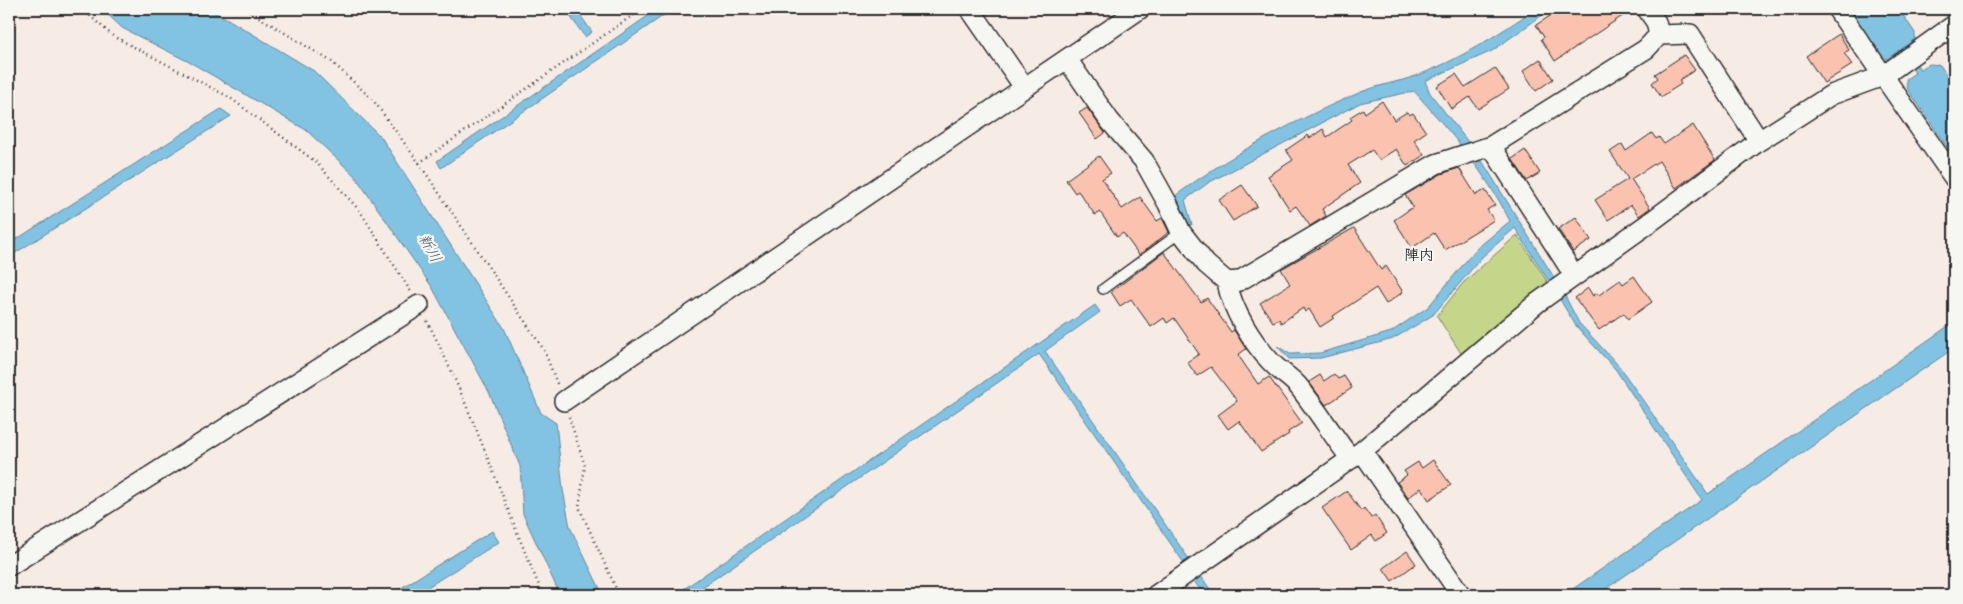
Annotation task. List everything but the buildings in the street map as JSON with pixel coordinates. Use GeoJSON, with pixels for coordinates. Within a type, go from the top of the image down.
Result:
{"type":"FeatureCollection","features":[{"type":"Feature","properties":{"kind":"street"},"geometry":{"type":"LineString","coordinates":[[970,9],[1024,87]]}},
{"type":"Feature","properties":{"kind":"street"},"geometry":{"type":"LineString","coordinates":[[564,401],[1140,9]]}},
{"type":"Feature","properties":{"kind":"street"},"geometry":{"type":"LineString","coordinates":[[1647,9],[1656,22],[1659,35]]}},
{"type":"Feature","properties":{"kind":"street"},"geometry":{"type":"LineString","coordinates":[[1838,9],[1954,178]]}},
{"type":"Feature","properties":{"kind":"street"},"geometry":{"type":"LineString","coordinates":[[1156,595],[1357,455],[1537,303],[1649,224],[1759,141],[1831,96],[1883,76],[1954,25]]}},
{"type":"Feature","properties":{"kind":"street"},"geometry":{"type":"LineString","coordinates":[[1227,282],[1238,281],[1436,164],[1478,150],[1646,49],[1659,35],[1690,34],[1759,141]]}},
{"type":"Feature","properties":{"kind":"street"},"geometry":{"type":"LineString","coordinates":[[1067,59],[1110,120],[1144,161],[1181,232],[1206,264],[1227,282],[1229,294],[1256,344],[1272,364],[1298,386],[1329,431],[1357,455],[1461,595]]}},
{"type":"Feature","properties":{"kind":"street"},"geometry":{"type":"LineString","coordinates":[[1478,150],[1574,276]]}},
{"type":"Feature","properties":{"kind":"street"},"geometry":{"type":"LineString","coordinates":[[9,566],[419,305]]}},
{"type":"Feature","properties":{"kind":"lane"},"geometry":{"type":"LineString","coordinates":[[1103,289],[1181,232]]}},
{"type":"Feature","properties":{"kind":"path"},"geometry":{"type":"LineString","coordinates":[[82,9],[113,36],[228,97],[316,162],[360,211],[419,305],[450,365],[506,508],[543,595]]}},
{"type":"Feature","properties":{"kind":"path"},"geometry":{"type":"LineString","coordinates":[[246,9],[332,62],[372,100],[419,163],[544,350],[564,401],[585,466],[578,507],[619,595]]}},
{"type":"Feature","properties":{"kind":"path"},"geometry":{"type":"LineString","coordinates":[[419,163],[642,9]]}},
{"type":"Feature","properties":{"kind":"green space"},"geometry":{"type":"Polygon","coordinates":[[[1517,235],[1550,286],[1464,358],[1437,316],[1463,283],[1517,235]]]}},
{"type":"Feature","properties":{"kind":"water","name":"新川"},"geometry":{"type":"Polygon","coordinates":[[[102,9],[207,9],[226,18],[314,71],[381,137],[504,328],[541,413],[556,423],[563,490],[570,527],[603,595],[560,595],[523,514],[520,466],[489,392],[432,287],[355,176],[306,130],[193,64],[122,28],[102,9]]]}},
{"type":"Feature","properties":{"kind":"water"},"geometry":{"type":"Polygon","coordinates":[[[565,9],[576,9],[592,32],[585,37],[565,9]]]}},
{"type":"Feature","properties":{"kind":"water"},"geometry":{"type":"Polygon","coordinates":[[[658,9],[673,9],[441,168],[437,161],[658,9]]]}},
{"type":"Feature","properties":{"kind":"water"},"geometry":{"type":"Polygon","coordinates":[[[1535,9],[1551,9],[1492,51],[1425,81],[1430,93],[1479,156],[1555,279],[1550,283],[1515,228],[1482,257],[1433,315],[1393,339],[1321,358],[1289,359],[1277,346],[1290,354],[1320,353],[1391,332],[1428,307],[1476,249],[1510,221],[1490,186],[1454,137],[1414,91],[1360,103],[1208,183],[1185,200],[1192,225],[1186,223],[1175,196],[1265,138],[1361,92],[1432,70],[1463,55],[1535,9]]]}},
{"type":"Feature","properties":{"kind":"water"},"geometry":{"type":"Polygon","coordinates":[[[1848,9],[1899,9],[1915,33],[1915,39],[1904,47],[1920,69],[1930,64],[1940,65],[1954,86],[1954,157],[1907,88],[1906,79],[1915,73],[1899,50],[1887,59],[1880,56],[1848,9]]]}},
{"type":"Feature","properties":{"kind":"water"},"geometry":{"type":"Polygon","coordinates":[[[221,109],[231,116],[9,257],[9,244],[221,109]]]}},
{"type":"Feature","properties":{"kind":"water"},"geometry":{"type":"Polygon","coordinates":[[[1565,296],[1579,323],[1619,366],[1708,494],[1954,322],[1954,348],[1597,595],[1564,595],[1702,500],[1616,370],[1576,326],[1559,298],[1565,296]]]}},
{"type":"Feature","properties":{"kind":"water"},"geometry":{"type":"Polygon","coordinates":[[[1095,305],[1100,312],[1045,351],[1189,559],[1184,563],[1039,354],[691,595],[675,595],[1095,305]]]}},
{"type":"Feature","properties":{"kind":"water"},"geometry":{"type":"Polygon","coordinates":[[[492,531],[499,542],[415,595],[390,595],[492,531]]]}},
{"type":"Feature","properties":{"kind":"water"},"geometry":{"type":"Polygon","coordinates":[[[1201,576],[1214,595],[1204,595],[1194,581],[1201,576]]]}},
{"type":"Feature","properties":{"kind":"district","name":"陣内"},"geometry":{"type":"Point","coordinates":[1419,255]}}]}
